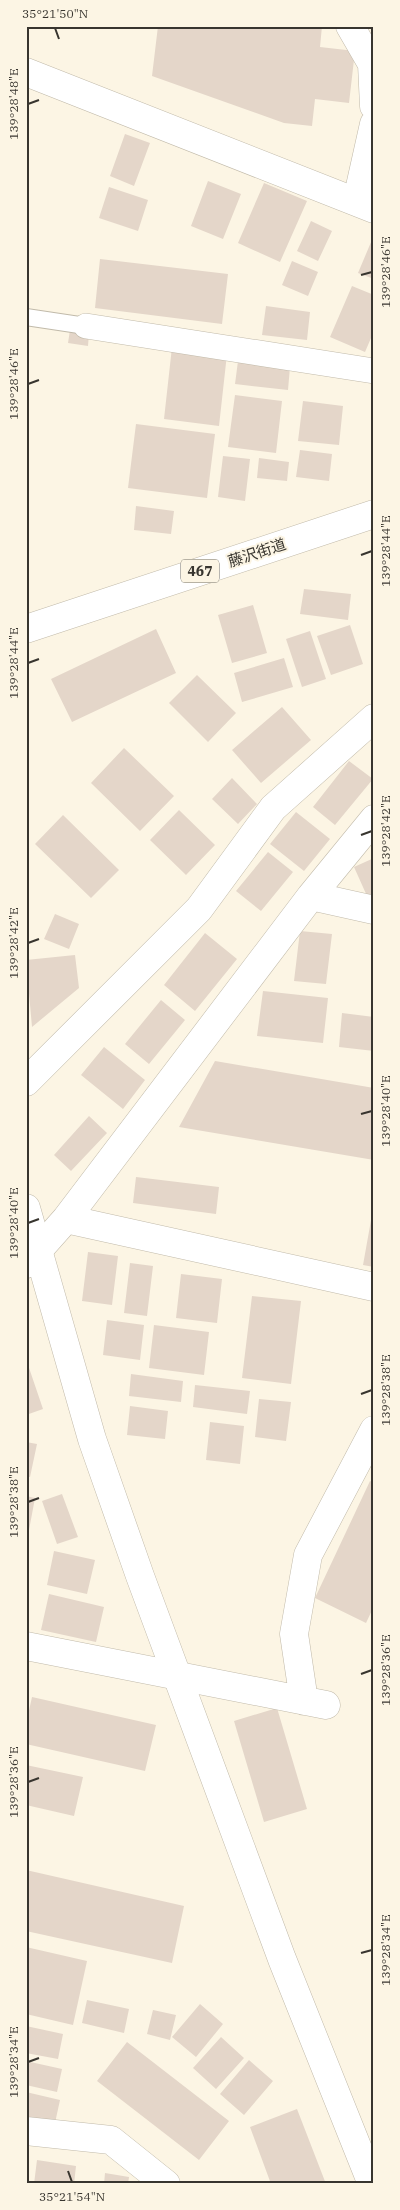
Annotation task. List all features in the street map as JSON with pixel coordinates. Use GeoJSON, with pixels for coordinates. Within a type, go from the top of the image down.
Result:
{"type":"FeatureCollection","features":[{"type":"Feature","properties":{"kind":"main road"},"geometry":{"type":"LineString","coordinates":[[350,26],[372,64],[374,106]]}},
{"type":"Feature","properties":{"kind":"main road"},"geometry":{"type":"LineString","coordinates":[[26,72],[365,205],[374,124]]}},
{"type":"Feature","properties":{"kind":"main road","name":"藤沢街道"},"geometry":{"type":"LineString","coordinates":[[26,629],[374,514]]}},
{"type":"Feature","properties":{"kind":"main road"},"geometry":{"type":"LineString","coordinates":[[26,1082],[199,910],[273,808],[374,718]]}},
{"type":"Feature","properties":{"kind":"main road"},"geometry":{"type":"LineString","coordinates":[[32,1258],[66,1219],[311,896],[374,819]]}},
{"type":"Feature","properties":{"kind":"main road"},"geometry":{"type":"LineString","coordinates":[[311,896],[374,910]]}},
{"type":"Feature","properties":{"kind":"main road"},"geometry":{"type":"LineString","coordinates":[[26,1208],[32,1258],[140,1576],[179,1676],[282,1959],[372,2184]]}},
{"type":"Feature","properties":{"kind":"main road"},"geometry":{"type":"LineString","coordinates":[[66,1219],[374,1287]]}},
{"type":"Feature","properties":{"kind":"main road"},"geometry":{"type":"LineString","coordinates":[[26,1646],[315,1703],[294,1634],[308,1555],[374,1430]]}},
{"type":"Feature","properties":{"kind":"main road"},"geometry":{"type":"LineString","coordinates":[[26,2131],[111,2140],[166,2184]]}},
{"type":"Feature","properties":{"kind":"street"},"geometry":{"type":"LineString","coordinates":[[86,326],[374,371]]}},
{"type":"Feature","properties":{"kind":"lane"},"geometry":{"type":"LineString","coordinates":[[26,317],[86,326]]}},
{"type":"Feature","properties":{"kind":"building"},"geometry":{"type":"Polygon","coordinates":[[[158,26],[322,26],[320,47],[355,51],[349,103],[315,99],[312,126],[284,123],[152,76],[158,26]]]}},
{"type":"Feature","properties":{"kind":"building"},"geometry":{"type":"Polygon","coordinates":[[[125,134],[150,143],[134,186],[110,176],[125,134]]]}},
{"type":"Feature","properties":{"kind":"building"},"geometry":{"type":"Polygon","coordinates":[[[208,181],[241,194],[223,239],[191,226],[208,181]]]}},
{"type":"Feature","properties":{"kind":"building"},"geometry":{"type":"Polygon","coordinates":[[[264,183],[307,201],[280,262],[238,243],[264,183]]]}},
{"type":"Feature","properties":{"kind":"building"},"geometry":{"type":"Polygon","coordinates":[[[109,187],[148,200],[138,231],[99,218],[109,187]]]}},
{"type":"Feature","properties":{"kind":"building"},"geometry":{"type":"Polygon","coordinates":[[[311,221],[332,231],[318,261],[297,251],[311,221]]]}},
{"type":"Feature","properties":{"kind":"building"},"geometry":{"type":"Polygon","coordinates":[[[374,235],[374,279],[358,273],[374,235]]]}},
{"type":"Feature","properties":{"kind":"building"},"geometry":{"type":"Polygon","coordinates":[[[100,259],[228,274],[222,324],[95,308],[100,259]]]}},
{"type":"Feature","properties":{"kind":"building"},"geometry":{"type":"Polygon","coordinates":[[[292,261],[318,272],[308,296],[282,285],[292,261]]]}},
{"type":"Feature","properties":{"kind":"building"},"geometry":{"type":"Polygon","coordinates":[[[352,286],[374,295],[374,331],[365,352],[330,337],[352,286]]]}},
{"type":"Feature","properties":{"kind":"building"},"geometry":{"type":"Polygon","coordinates":[[[266,306],[310,312],[307,340],[262,335],[266,306]]]}},
{"type":"Feature","properties":{"kind":"building"},"geometry":{"type":"Polygon","coordinates":[[[70,330],[89,333],[88,346],[68,343],[70,330]]]}},
{"type":"Feature","properties":{"kind":"building"},"geometry":{"type":"Polygon","coordinates":[[[172,347],[227,354],[219,426],[164,419],[172,347]]]}},
{"type":"Feature","properties":{"kind":"building"},"geometry":{"type":"Polygon","coordinates":[[[238,361],[290,367],[288,390],[235,384],[238,361]]]}},
{"type":"Feature","properties":{"kind":"building"},"geometry":{"type":"Polygon","coordinates":[[[235,395],[282,401],[276,453],[228,447],[235,395]]]}},
{"type":"Feature","properties":{"kind":"building"},"geometry":{"type":"Polygon","coordinates":[[[303,401],[343,406],[339,445],[298,441],[303,401]]]}},
{"type":"Feature","properties":{"kind":"building"},"geometry":{"type":"Polygon","coordinates":[[[136,424],[215,434],[207,498],[128,488],[136,424]]]}},
{"type":"Feature","properties":{"kind":"building"},"geometry":{"type":"Polygon","coordinates":[[[300,450],[332,454],[329,481],[296,477],[300,450]]]}},
{"type":"Feature","properties":{"kind":"building"},"geometry":{"type":"Polygon","coordinates":[[[223,456],[250,459],[245,501],[218,497],[223,456]]]}},
{"type":"Feature","properties":{"kind":"building"},"geometry":{"type":"Polygon","coordinates":[[[259,458],[289,462],[287,481],[257,478],[259,458]]]}},
{"type":"Feature","properties":{"kind":"building"},"geometry":{"type":"Polygon","coordinates":[[[136,506],[174,511],[171,534],[134,530],[136,506]]]}},
{"type":"Feature","properties":{"kind":"building"},"geometry":{"type":"Polygon","coordinates":[[[304,589],[351,594],[348,620],[300,614],[304,589]]]}},
{"type":"Feature","properties":{"kind":"building"},"geometry":{"type":"Polygon","coordinates":[[[253,605],[267,653],[232,663],[218,615],[253,605]]]}},
{"type":"Feature","properties":{"kind":"building"},"geometry":{"type":"Polygon","coordinates":[[[350,625],[363,664],[331,675],[317,636],[350,625]]]}},
{"type":"Feature","properties":{"kind":"building"},"geometry":{"type":"Polygon","coordinates":[[[156,629],[176,673],[72,722],[51,679],[156,629]]]}},
{"type":"Feature","properties":{"kind":"building"},"geometry":{"type":"Polygon","coordinates":[[[310,631],[326,679],[302,687],[286,639],[310,631]]]}},
{"type":"Feature","properties":{"kind":"building"},"geometry":{"type":"Polygon","coordinates":[[[284,658],[293,687],[242,702],[234,673],[284,658]]]}},
{"type":"Feature","properties":{"kind":"building"},"geometry":{"type":"Polygon","coordinates":[[[197,675],[236,713],[208,742],[169,703],[197,675]]]}},
{"type":"Feature","properties":{"kind":"building"},"geometry":{"type":"Polygon","coordinates":[[[282,707],[311,740],[261,783],[232,750],[282,707]]]}},
{"type":"Feature","properties":{"kind":"building"},"geometry":{"type":"Polygon","coordinates":[[[124,748],[174,796],[140,831],[91,783],[124,748]]]}},
{"type":"Feature","properties":{"kind":"building"},"geometry":{"type":"Polygon","coordinates":[[[349,761],[373,779],[335,825],[313,807],[349,761]]]}},
{"type":"Feature","properties":{"kind":"building"},"geometry":{"type":"Polygon","coordinates":[[[232,778],[257,804],[238,824],[212,799],[232,778]]]}},
{"type":"Feature","properties":{"kind":"building"},"geometry":{"type":"Polygon","coordinates":[[[179,810],[215,845],[186,875],[150,840],[179,810]]]}},
{"type":"Feature","properties":{"kind":"building"},"geometry":{"type":"Polygon","coordinates":[[[296,812],[330,839],[304,871],[270,844],[296,812]]]}},
{"type":"Feature","properties":{"kind":"building"},"geometry":{"type":"Polygon","coordinates":[[[63,815],[119,870],[91,898],[35,844],[63,815]]]}},
{"type":"Feature","properties":{"kind":"building"},"geometry":{"type":"Polygon","coordinates":[[[268,852],[293,872],[261,911],[236,891],[268,852]]]}},
{"type":"Feature","properties":{"kind":"building"},"geometry":{"type":"Polygon","coordinates":[[[374,858],[374,893],[367,896],[354,867],[374,858]]]}},
{"type":"Feature","properties":{"kind":"building"},"geometry":{"type":"Polygon","coordinates":[[[55,914],[79,924],[69,949],[44,939],[55,914]]]}},
{"type":"Feature","properties":{"kind":"building"},"geometry":{"type":"Polygon","coordinates":[[[300,931],[332,934],[326,984],[294,981],[300,931]]]}},
{"type":"Feature","properties":{"kind":"building"},"geometry":{"type":"Polygon","coordinates":[[[205,933],[237,959],[195,1011],[164,985],[205,933]]]}},
{"type":"Feature","properties":{"kind":"building"},"geometry":{"type":"Polygon","coordinates":[[[75,955],[79,988],[32,1027],[26,960],[75,955]]]}},
{"type":"Feature","properties":{"kind":"building"},"geometry":{"type":"Polygon","coordinates":[[[263,991],[328,998],[323,1043],[257,1036],[263,991]]]}},
{"type":"Feature","properties":{"kind":"building"},"geometry":{"type":"Polygon","coordinates":[[[161,1000],[185,1020],[149,1064],[125,1044],[161,1000]]]}},
{"type":"Feature","properties":{"kind":"building"},"geometry":{"type":"Polygon","coordinates":[[[342,1013],[374,1017],[374,1051],[339,1047],[342,1013]]]}},
{"type":"Feature","properties":{"kind":"building"},"geometry":{"type":"Polygon","coordinates":[[[104,1047],[145,1080],[123,1109],[81,1075],[104,1047]]]}},
{"type":"Feature","properties":{"kind":"building"},"geometry":{"type":"Polygon","coordinates":[[[215,1061],[374,1088],[374,1160],[179,1127],[215,1061]]]}},
{"type":"Feature","properties":{"kind":"building"},"geometry":{"type":"Polygon","coordinates":[[[89,1116],[107,1133],[71,1171],[54,1155],[89,1116]]]}},
{"type":"Feature","properties":{"kind":"building"},"geometry":{"type":"Polygon","coordinates":[[[136,1177],[219,1187],[216,1214],[133,1203],[136,1177]]]}},
{"type":"Feature","properties":{"kind":"building"},"geometry":{"type":"Polygon","coordinates":[[[374,1209],[374,1267],[363,1265],[374,1209]]]}},
{"type":"Feature","properties":{"kind":"building"},"geometry":{"type":"Polygon","coordinates":[[[88,1252],[118,1256],[112,1305],[82,1301],[88,1252]]]}},
{"type":"Feature","properties":{"kind":"building"},"geometry":{"type":"Polygon","coordinates":[[[130,1263],[153,1266],[147,1316],[124,1313],[130,1263]]]}},
{"type":"Feature","properties":{"kind":"building"},"geometry":{"type":"Polygon","coordinates":[[[181,1274],[222,1279],[217,1323],[176,1318],[181,1274]]]}},
{"type":"Feature","properties":{"kind":"building"},"geometry":{"type":"Polygon","coordinates":[[[252,1296],[301,1301],[291,1384],[242,1378],[252,1296]]]}},
{"type":"Feature","properties":{"kind":"building"},"geometry":{"type":"Polygon","coordinates":[[[107,1320],[144,1325],[140,1360],[103,1355],[107,1320]]]}},
{"type":"Feature","properties":{"kind":"building"},"geometry":{"type":"Polygon","coordinates":[[[154,1325],[209,1332],[204,1375],[149,1368],[154,1325]]]}},
{"type":"Feature","properties":{"kind":"building"},"geometry":{"type":"Polygon","coordinates":[[[26,1359],[43,1409],[26,1415],[26,1359]]]}},
{"type":"Feature","properties":{"kind":"building"},"geometry":{"type":"Polygon","coordinates":[[[131,1374],[183,1381],[181,1402],[129,1396],[131,1374]]]}},
{"type":"Feature","properties":{"kind":"building"},"geometry":{"type":"Polygon","coordinates":[[[195,1385],[250,1391],[247,1414],[193,1407],[195,1385]]]}},
{"type":"Feature","properties":{"kind":"building"},"geometry":{"type":"Polygon","coordinates":[[[259,1399],[291,1402],[286,1441],[255,1437],[259,1399]]]}},
{"type":"Feature","properties":{"kind":"building"},"geometry":{"type":"Polygon","coordinates":[[[130,1406],[168,1411],[165,1439],[127,1435],[130,1406]]]}},
{"type":"Feature","properties":{"kind":"building"},"geometry":{"type":"Polygon","coordinates":[[[210,1422],[244,1426],[240,1464],[206,1460],[210,1422]]]}},
{"type":"Feature","properties":{"kind":"building"},"geometry":{"type":"Polygon","coordinates":[[[26,1442],[37,1444],[30,1477],[26,1476],[26,1442]]]}},
{"type":"Feature","properties":{"kind":"building"},"geometry":{"type":"Polygon","coordinates":[[[370,1481],[374,1483],[374,1606],[366,1623],[315,1598],[370,1481]]]}},
{"type":"Feature","properties":{"kind":"building"},"geometry":{"type":"Polygon","coordinates":[[[62,1494],[78,1537],[57,1544],[42,1501],[62,1494]]]}},
{"type":"Feature","properties":{"kind":"building"},"geometry":{"type":"Polygon","coordinates":[[[26,1496],[35,1498],[29,1530],[26,1530],[26,1496]]]}},
{"type":"Feature","properties":{"kind":"building"},"geometry":{"type":"Polygon","coordinates":[[[54,1551],[95,1560],[87,1594],[47,1585],[54,1551]]]}},
{"type":"Feature","properties":{"kind":"building"},"geometry":{"type":"Polygon","coordinates":[[[49,1594],[104,1607],[96,1642],[41,1630],[49,1594]]]}},
{"type":"Feature","properties":{"kind":"building"},"geometry":{"type":"Polygon","coordinates":[[[32,1697],[156,1725],[145,1771],[26,1744],[26,1724],[32,1697]]]}},
{"type":"Feature","properties":{"kind":"building"},"geometry":{"type":"Polygon","coordinates":[[[277,1708],[307,1809],[264,1822],[234,1721],[277,1708]]]}},
{"type":"Feature","properties":{"kind":"building"},"geometry":{"type":"Polygon","coordinates":[[[26,1765],[83,1777],[74,1816],[26,1805],[26,1765]]]}},
{"type":"Feature","properties":{"kind":"building"},"geometry":{"type":"Polygon","coordinates":[[[26,1870],[184,1906],[172,1963],[26,1931],[26,1870]]]}},
{"type":"Feature","properties":{"kind":"building"},"geometry":{"type":"Polygon","coordinates":[[[26,1947],[87,1961],[73,2025],[26,2014],[26,1947]]]}},
{"type":"Feature","properties":{"kind":"building"},"geometry":{"type":"Polygon","coordinates":[[[87,2000],[129,2009],[124,2033],[82,2023],[87,2000]]]}},
{"type":"Feature","properties":{"kind":"building"},"geometry":{"type":"Polygon","coordinates":[[[200,2004],[223,2024],[196,2057],[172,2037],[200,2004]]]}},
{"type":"Feature","properties":{"kind":"building"},"geometry":{"type":"Polygon","coordinates":[[[153,2010],[176,2015],[170,2040],[147,2034],[153,2010]]]}},
{"type":"Feature","properties":{"kind":"building"},"geometry":{"type":"Polygon","coordinates":[[[26,2026],[63,2034],[58,2059],[26,2053],[26,2026]]]}},
{"type":"Feature","properties":{"kind":"building"},"geometry":{"type":"Polygon","coordinates":[[[221,2037],[244,2058],[216,2089],[193,2068],[221,2037]]]}},
{"type":"Feature","properties":{"kind":"building"},"geometry":{"type":"Polygon","coordinates":[[[127,2042],[229,2121],[199,2160],[97,2081],[127,2042]]]}},
{"type":"Feature","properties":{"kind":"building"},"geometry":{"type":"Polygon","coordinates":[[[249,2060],[273,2081],[244,2115],[220,2094],[249,2060]]]}},
{"type":"Feature","properties":{"kind":"building"},"geometry":{"type":"Polygon","coordinates":[[[26,2061],[62,2069],[57,2092],[26,2085],[26,2061]]]}},
{"type":"Feature","properties":{"kind":"building"},"geometry":{"type":"Polygon","coordinates":[[[26,2092],[60,2100],[55,2123],[26,2116],[26,2092]]]}},
{"type":"Feature","properties":{"kind":"building"},"geometry":{"type":"Polygon","coordinates":[[[297,2109],[326,2184],[271,2184],[250,2127],[297,2109]]]}},
{"type":"Feature","properties":{"kind":"building"},"geometry":{"type":"Polygon","coordinates":[[[37,2160],[76,2166],[74,2184],[34,2184],[37,2160]]]}},
{"type":"Feature","properties":{"kind":"building"},"geometry":{"type":"Polygon","coordinates":[[[105,2173],[129,2177],[128,2184],[104,2184],[105,2173]]]}}]}
